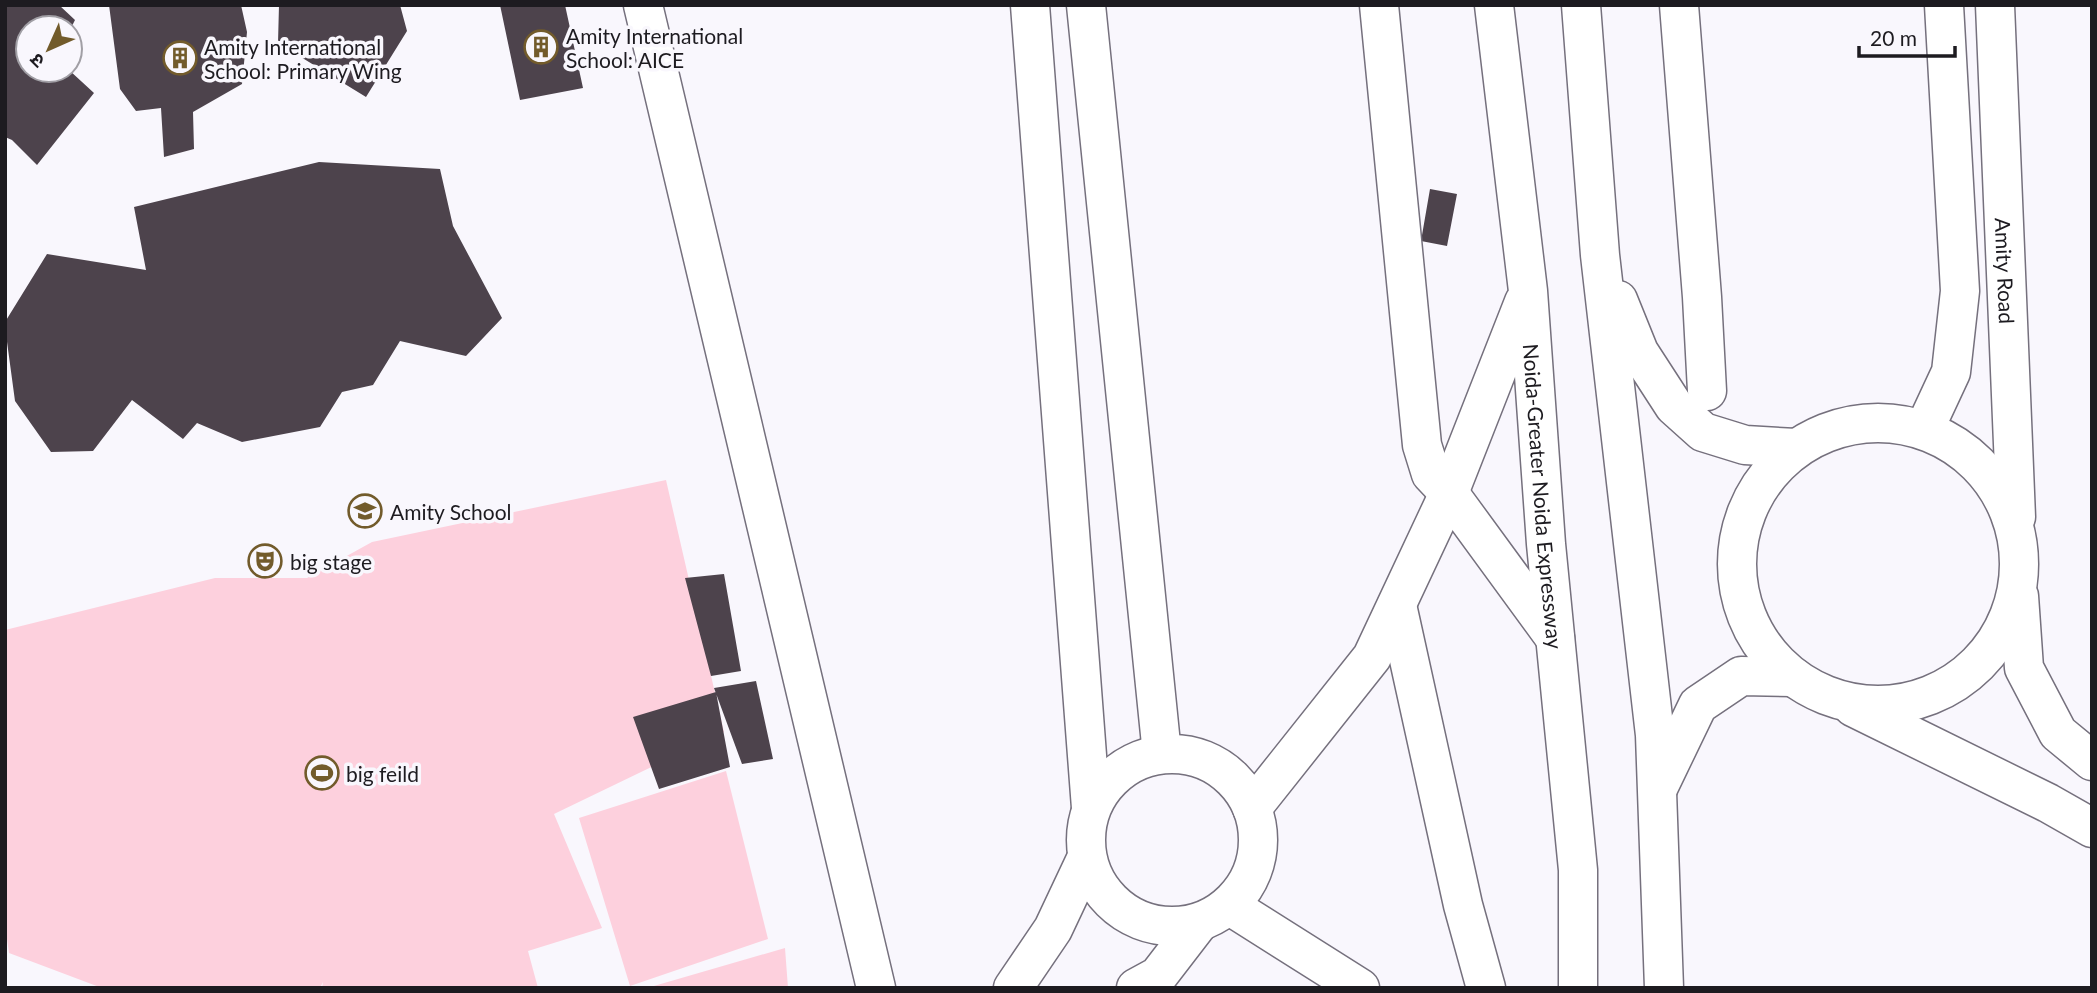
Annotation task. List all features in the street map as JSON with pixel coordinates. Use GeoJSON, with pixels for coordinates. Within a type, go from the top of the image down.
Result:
{"type":"FeatureCollection","features":[{"type":"Feature","properties":{"kind":"main road"},"geometry":{"type":"LineString","coordinates":[[643,5],[876,988]]}},
{"type":"Feature","properties":{"kind":"main road"},"geometry":{"type":"LineString","coordinates":[[1030,5],[1091,808],[1085,835],[1086,859],[1107,898],[1125,914],[1166,928],[1214,915],[1360,988]]}},
{"type":"Feature","properties":{"kind":"main road"},"geometry":{"type":"LineString","coordinates":[[1086,5],[1162,754]]}},
{"type":"Feature","properties":{"kind":"main road"},"geometry":{"type":"LineString","coordinates":[[1379,5],[1422,445],[1431,474],[1449,493],[1555,638]]}},
{"type":"Feature","properties":{"kind":"main road","name":"Noida-Greater Noida Expressway"},"geometry":{"type":"LineString","coordinates":[[1494,5],[1528,291],[1546,544],[1578,870],[1578,988]]}},
{"type":"Feature","properties":{"kind":"main road"},"geometry":{"type":"LineString","coordinates":[[1581,5],[1600,256],[1655,735],[1664,988]]}},
{"type":"Feature","properties":{"kind":"main road"},"geometry":{"type":"LineString","coordinates":[[1679,5],[1707,391]]}},
{"type":"Feature","properties":{"kind":"main road"},"geometry":{"type":"LineString","coordinates":[[1924,430],[1951,372],[1960,291],[1944,5]]}},
{"type":"Feature","properties":{"kind":"main road","name":"Amity Road"},"geometry":{"type":"LineString","coordinates":[[1995,5],[2024,668],[2058,733],[2092,761]]}},
{"type":"Feature","properties":{"kind":"main road"},"geometry":{"type":"LineString","coordinates":[[1600,256],[1639,352],[1674,406],[1703,432],[1745,445],[1796,448]]}},
{"type":"Feature","properties":{"kind":"main road"},"geometry":{"type":"LineString","coordinates":[[1252,808],[1372,657],[1449,493],[1528,291]]}},
{"type":"Feature","properties":{"kind":"main road"},"geometry":{"type":"LineString","coordinates":[[2017,535],[1999,490],[1966,453],[1924,430],[1880,422],[1836,428],[1796,448],[1764,478],[1744,517],[1736,561],[1743,605],[1762,645],[1793,677],[2048,803],[2092,828]]}},
{"type":"Feature","properties":{"kind":"main road"},"geometry":{"type":"LineString","coordinates":[[1836,699],[1885,706],[1933,695],[1974,669],[2003,630],[2019,584]]}},
{"type":"Feature","properties":{"kind":"main road"},"geometry":{"type":"LineString","coordinates":[[1397,605],[1463,905],[1486,988]]}},
{"type":"Feature","properties":{"kind":"main road"},"geometry":{"type":"LineString","coordinates":[[1657,790],[1698,705],[1741,676],[1793,677]]}},
{"type":"Feature","properties":{"kind":"main road"},"geometry":{"type":"LineString","coordinates":[[1091,808],[1114,775],[1135,761],[1162,754],[1177,754],[1204,760],[1237,783],[1252,808],[1259,846],[1252,876],[1158,976],[1136,988]]}},
{"type":"Feature","properties":{"kind":"main road"},"geometry":{"type":"LineString","coordinates":[[1013,988],[1053,929],[1086,859]]}},
{"type":"Feature","properties":{"kind":"shaded area","name":"big feild"},"geometry":{"type":"Polygon","coordinates":[[[666,480],[724,732],[554,814],[602,928],[528,951],[538,988],[322,988],[323,982],[320,988],[102,988],[9,953],[5,925],[5,630],[215,578],[307,578],[372,542],[666,480]]]}},
{"type":"Feature","properties":{"kind":"shaded area"},"geometry":{"type":"Polygon","coordinates":[[[726,771],[768,939],[630,986],[579,818],[726,771]]]}},
{"type":"Feature","properties":{"kind":"shaded area"},"geometry":{"type":"Polygon","coordinates":[[[785,948],[788,988],[647,988],[785,948]]]}},
{"type":"Feature","properties":{"kind":"building"},"geometry":{"type":"Polygon","coordinates":[[[5,5],[59,5],[69,14],[14,14],[14,84],[84,84],[94,93],[37,165],[12,140],[5,137],[5,5]]]}},
{"type":"Feature","properties":{"kind":"building","name":"Amity International School: Primary Wing"},"geometry":{"type":"Polygon","coordinates":[[[109,5],[241,5],[247,32],[242,84],[193,112],[194,149],[164,157],[161,108],[136,111],[120,89],[109,5]]]}},
{"type":"Feature","properties":{"kind":"building","name":"Amity International School: Primary Wing"},"geometry":{"type":"Polygon","coordinates":[[[279,5],[400,5],[407,31],[366,97],[278,43],[279,5]]]}},
{"type":"Feature","properties":{"kind":"building","name":"Amity International School: AICE"},"geometry":{"type":"Polygon","coordinates":[[[500,5],[565,5],[583,88],[520,100],[500,5]]]}},
{"type":"Feature","properties":{"kind":"building"},"geometry":{"type":"Polygon","coordinates":[[[319,162],[440,169],[453,226],[502,318],[466,356],[400,341],[373,385],[342,392],[320,427],[242,442],[197,423],[183,439],[132,400],[93,451],[51,452],[15,401],[5,327],[5,322],[47,254],[146,270],[134,207],[319,162]]]}},
{"type":"Feature","properties":{"kind":"building"},"geometry":{"type":"Polygon","coordinates":[[[1430,189],[1457,194],[1447,246],[1421,241],[1430,189]]]}},
{"type":"Feature","properties":{"kind":"building"},"geometry":{"type":"Polygon","coordinates":[[[724,574],[741,671],[711,676],[685,578],[724,574]]]}},
{"type":"Feature","properties":{"kind":"building"},"geometry":{"type":"Polygon","coordinates":[[[756,681],[773,759],[742,764],[714,688],[756,681]]]}},
{"type":"Feature","properties":{"kind":"building"},"geometry":{"type":"Polygon","coordinates":[[[716,692],[730,767],[659,789],[633,717],[716,692]]]}},
{"type":"Feature","properties":{"kind":"place","name":"Amity International School: AICE"},"geometry":{"type":"Point","coordinates":[541,47]}},
{"type":"Feature","properties":{"kind":"place","name":"Amity International School: Primary Wing"},"geometry":{"type":"Point","coordinates":[180,58]}},
{"type":"Feature","properties":{"kind":"place","name":"Amity School"},"geometry":{"type":"Point","coordinates":[365,511]}},
{"type":"Feature","properties":{"kind":"place","name":"big stage"},"geometry":{"type":"Point","coordinates":[265,561]}},
{"type":"Feature","properties":{"kind":"place","name":"big feild"},"geometry":{"type":"Point","coordinates":[322,773]}}]}
